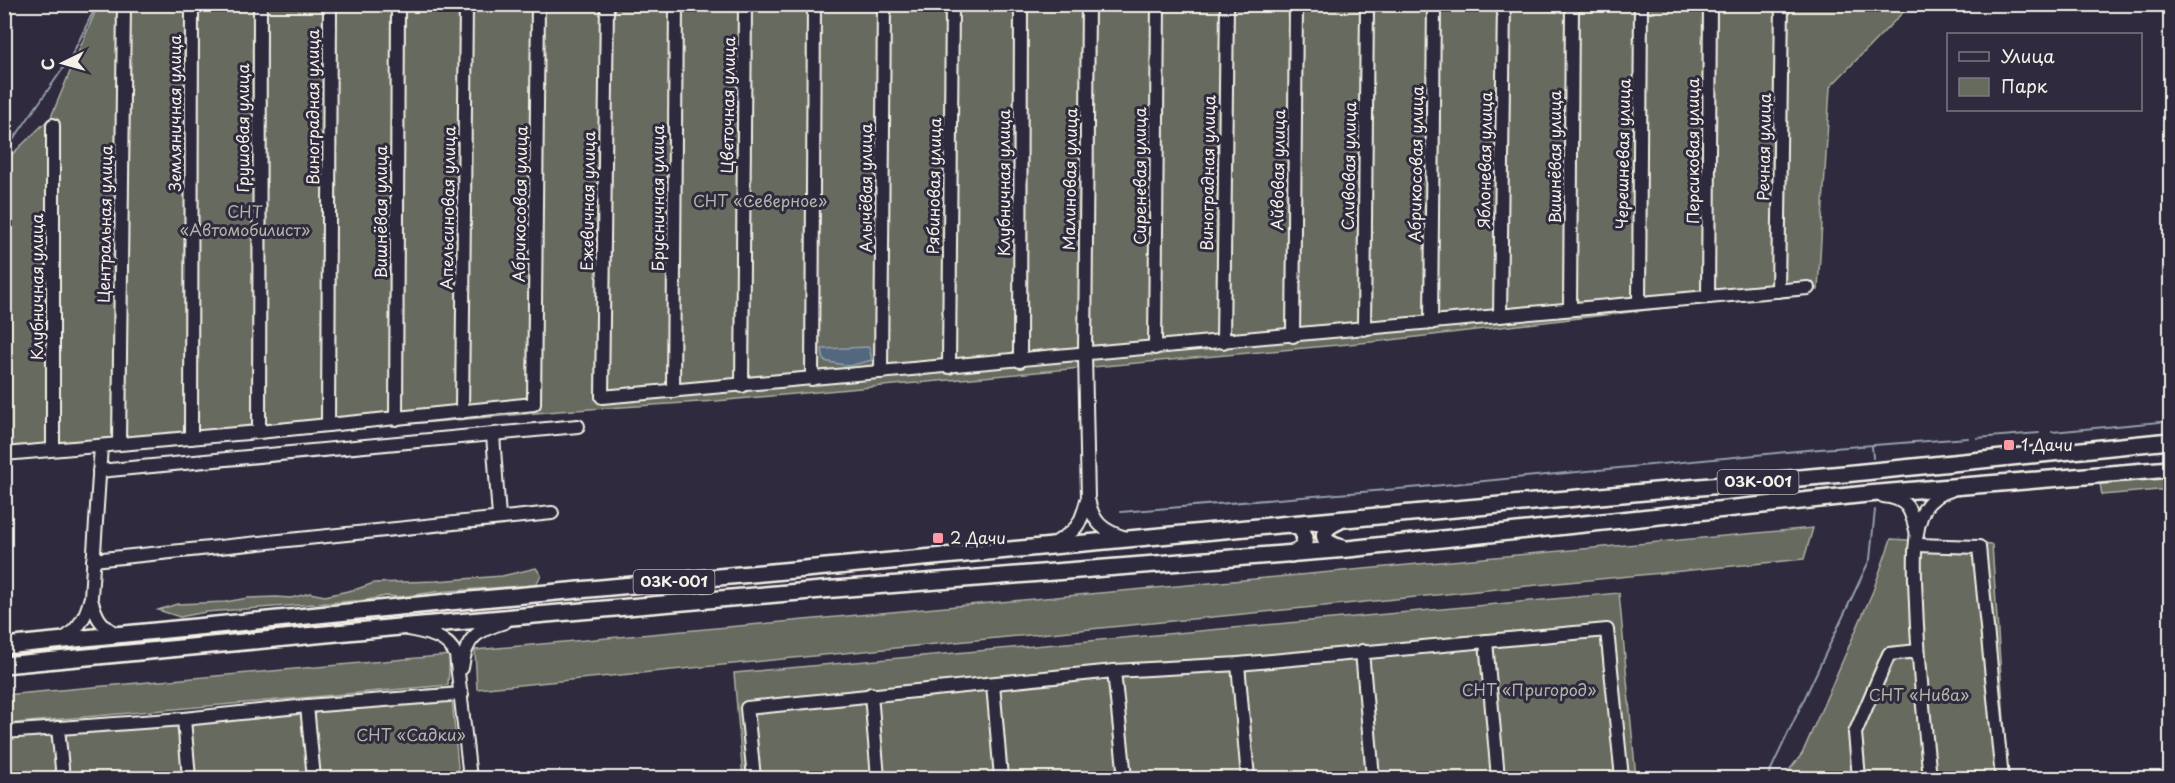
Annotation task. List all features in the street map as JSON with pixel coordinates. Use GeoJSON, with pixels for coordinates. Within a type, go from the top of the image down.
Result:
{"type":"FeatureCollection","features":[{"type":"Feature","properties":{"kind":"main road","name":"03К-001"},"geometry":{"type":"LineString","coordinates":[[4,646],[449,602],[1844,474],[2170,441]]}},
{"type":"Feature","properties":{"kind":"main road","name":"03К-001"},"geometry":{"type":"LineString","coordinates":[[4,665],[822,590],[1348,549],[1867,494],[2170,469]]}},
{"type":"Feature","properties":{"kind":"main road"},"geometry":{"type":"LineString","coordinates":[[1345,519],[1327,527],[1324,536],[1331,546],[1348,549]]}},
{"type":"Feature","properties":{"kind":"main road"},"geometry":{"type":"LineString","coordinates":[[1290,524],[1301,529],[1305,537],[1303,548],[1291,554]]}},
{"type":"Feature","properties":{"kind":"street","name":"Центральная улица"},"geometry":{"type":"LineString","coordinates":[[119,443],[124,4]]}},
{"type":"Feature","properties":{"kind":"street","name":"Земляничная улица"},"geometry":{"type":"LineString","coordinates":[[191,438],[192,4]]}},
{"type":"Feature","properties":{"kind":"street","name":"Грушовая улица"},"geometry":{"type":"LineString","coordinates":[[259,432],[260,4]]}},
{"type":"Feature","properties":{"kind":"street","name":"Виноградная улица"},"geometry":{"type":"LineString","coordinates":[[328,425],[330,4]]}},
{"type":"Feature","properties":{"kind":"street","name":"Вишнёвая улица"},"geometry":{"type":"LineString","coordinates":[[396,419],[398,4]]}},
{"type":"Feature","properties":{"kind":"street","name":"Апельсиновая улица"},"geometry":{"type":"LineString","coordinates":[[462,412],[466,4]]}},
{"type":"Feature","properties":{"kind":"street","name":"Абрикосовая улица"},"geometry":{"type":"LineString","coordinates":[[462,412],[534,404],[538,4]]}},
{"type":"Feature","properties":{"kind":"street","name":"Ежевичная улица"},"geometry":{"type":"LineString","coordinates":[[607,4],[602,397],[673,391]]}},
{"type":"Feature","properties":{"kind":"street","name":"Брусничная улица"},"geometry":{"type":"LineString","coordinates":[[673,391],[676,4]]}},
{"type":"Feature","properties":{"kind":"street","name":"Цветочная улица"},"geometry":{"type":"LineString","coordinates":[[742,386],[746,4]]}},
{"type":"Feature","properties":{"kind":"street"},"geometry":{"type":"LineString","coordinates":[[812,379],[814,4]]}},
{"type":"Feature","properties":{"kind":"street","name":"Алычёвая улица"},"geometry":{"type":"LineString","coordinates":[[881,372],[884,4]]}},
{"type":"Feature","properties":{"kind":"street","name":"Рябиновая улица"},"geometry":{"type":"LineString","coordinates":[[949,367],[952,4]]}},
{"type":"Feature","properties":{"kind":"street","name":"Клубничная улица"},"geometry":{"type":"LineString","coordinates":[[1020,361],[1021,4]]}},
{"type":"Feature","properties":{"kind":"street","name":"Малиновая улица"},"geometry":{"type":"LineString","coordinates":[[1088,4],[1085,354],[1088,499]]}},
{"type":"Feature","properties":{"kind":"street","name":"Сиреневая улица"},"geometry":{"type":"LineString","coordinates":[[1155,348],[1158,4]]}},
{"type":"Feature","properties":{"kind":"street","name":"Виноградная улица"},"geometry":{"type":"LineString","coordinates":[[1223,342],[1227,4]]}},
{"type":"Feature","properties":{"kind":"street","name":"Айвовая улица"},"geometry":{"type":"LineString","coordinates":[[1293,336],[1296,4]]}},
{"type":"Feature","properties":{"kind":"street","name":"Сливовая улица"},"geometry":{"type":"LineString","coordinates":[[1364,329],[1367,4]]}},
{"type":"Feature","properties":{"kind":"street","name":"Абрикосовая улица"},"geometry":{"type":"LineString","coordinates":[[1431,323],[1434,4]]}},
{"type":"Feature","properties":{"kind":"street","name":"Яблоневая улица"},"geometry":{"type":"LineString","coordinates":[[1500,316],[1504,4]]}},
{"type":"Feature","properties":{"kind":"street","name":"Вишнёвая улица"},"geometry":{"type":"LineString","coordinates":[[1570,309],[1572,4]]}},
{"type":"Feature","properties":{"kind":"street","name":"Черешневая улица"},"geometry":{"type":"LineString","coordinates":[[1638,303],[1641,4]]}},
{"type":"Feature","properties":{"kind":"street","name":"Персиковая улица"},"geometry":{"type":"LineString","coordinates":[[1708,297],[1710,4]]}},
{"type":"Feature","properties":{"kind":"street","name":"Речная улица"},"geometry":{"type":"LineString","coordinates":[[1778,291],[1782,4]]}},
{"type":"Feature","properties":{"kind":"street","name":"Клубничная улица"},"geometry":{"type":"LineString","coordinates":[[53,125],[53,449]]}},
{"type":"Feature","properties":{"kind":"street"},"geometry":{"type":"LineString","coordinates":[[673,391],[1808,288]]}},
{"type":"Feature","properties":{"kind":"street"},"geometry":{"type":"LineString","coordinates":[[4,454],[462,412]]}},
{"type":"Feature","properties":{"kind":"street"},"geometry":{"type":"LineString","coordinates":[[99,471],[578,426]]}},
{"type":"Feature","properties":{"kind":"street"},"geometry":{"type":"LineString","coordinates":[[493,435],[499,518]]}},
{"type":"Feature","properties":{"kind":"street"},"geometry":{"type":"LineString","coordinates":[[62,640],[73,633],[84,618],[91,597],[101,446]]}},
{"type":"Feature","properties":{"kind":"street"},"geometry":{"type":"LineString","coordinates":[[1930,778],[1918,651],[1915,564],[1917,540],[1925,508],[1932,500],[1942,493],[1966,485]]}},
{"type":"Feature","properties":{"kind":"street"},"geometry":{"type":"LineString","coordinates":[[1867,494],[1892,497],[1903,501],[1911,509],[1917,540]]}},
{"type":"Feature","properties":{"kind":"street"},"geometry":{"type":"LineString","coordinates":[[1088,499],[1091,514],[1099,525],[1112,533],[1131,539]]}},
{"type":"Feature","properties":{"kind":"street"},"geometry":{"type":"LineString","coordinates":[[1049,547],[1074,531],[1081,521],[1088,499]]}},
{"type":"Feature","properties":{"kind":"street"},"geometry":{"type":"LineString","coordinates":[[93,560],[552,513]]}},
{"type":"Feature","properties":{"kind":"street"},"geometry":{"type":"LineString","coordinates":[[1917,540],[1979,547],[2002,778]]}},
{"type":"Feature","properties":{"kind":"street"},"geometry":{"type":"LineString","coordinates":[[91,597],[98,620],[109,630],[120,635]]}},
{"type":"Feature","properties":{"kind":"street"},"geometry":{"type":"LineString","coordinates":[[460,678],[463,656],[471,638],[479,631],[521,617]]}},
{"type":"Feature","properties":{"kind":"street"},"geometry":{"type":"LineString","coordinates":[[399,627],[424,632],[447,641],[456,656],[470,778]]}},
{"type":"Feature","properties":{"kind":"street"},"geometry":{"type":"LineString","coordinates":[[754,778],[747,708],[1114,671],[1238,664],[1606,630],[1622,778]]}},
{"type":"Feature","properties":{"kind":"street"},"geometry":{"type":"LineString","coordinates":[[1486,641],[1498,778]]}},
{"type":"Feature","properties":{"kind":"street"},"geometry":{"type":"LineString","coordinates":[[1362,651],[1373,778]]}},
{"type":"Feature","properties":{"kind":"street"},"geometry":{"type":"LineString","coordinates":[[1858,778],[1855,734],[1889,654],[1918,651]]}},
{"type":"Feature","properties":{"kind":"street"},"geometry":{"type":"LineString","coordinates":[[1238,664],[1248,778]]}},
{"type":"Feature","properties":{"kind":"street"},"geometry":{"type":"LineString","coordinates":[[1114,671],[1125,778]]}},
{"type":"Feature","properties":{"kind":"street"},"geometry":{"type":"LineString","coordinates":[[993,684],[1001,778]]}},
{"type":"Feature","properties":{"kind":"street"},"geometry":{"type":"LineString","coordinates":[[4,732],[184,719],[307,706],[462,694]]}},
{"type":"Feature","properties":{"kind":"street"},"geometry":{"type":"LineString","coordinates":[[871,694],[878,778]]}},
{"type":"Feature","properties":{"kind":"street"},"geometry":{"type":"LineString","coordinates":[[307,706],[314,778]]}},
{"type":"Feature","properties":{"kind":"street"},"geometry":{"type":"LineString","coordinates":[[184,719],[189,778]]}},
{"type":"Feature","properties":{"kind":"street"},"geometry":{"type":"LineString","coordinates":[[58,728],[63,778]]}},
{"type":"Feature","properties":{"kind":"green space","name":"СНТ «Северное»"},"geometry":{"type":"Polygon","coordinates":[[[98,5],[1910,5],[1830,87],[1818,290],[1382,341],[716,401],[559,411],[5,459],[5,161],[51,117],[98,5]]]}},
{"type":"Feature","properties":{"kind":"green space"},"geometry":{"type":"Polygon","coordinates":[[[2170,478],[2170,489],[2102,495],[2100,484],[2170,478]]]}},
{"type":"Feature","properties":{"kind":"green space"},"geometry":{"type":"Polygon","coordinates":[[[1813,528],[1804,559],[477,689],[475,650],[1813,528]]]}},
{"type":"Feature","properties":{"kind":"green space","name":"СНТ «Нива»"},"geometry":{"type":"Polygon","coordinates":[[[1891,539],[1992,545],[2008,778],[1783,778],[1802,754],[1873,591],[1891,539]]]}},
{"type":"Feature","properties":{"kind":"green space"},"geometry":{"type":"Polygon","coordinates":[[[536,568],[541,575],[536,585],[206,612],[180,617],[158,610],[177,604],[225,602],[248,598],[291,598],[310,593],[325,596],[374,583],[502,576],[536,568]]]}},
{"type":"Feature","properties":{"kind":"green space","name":"СНТ «Пригород»"},"geometry":{"type":"Polygon","coordinates":[[[1619,593],[1636,778],[743,778],[734,673],[1619,593]]]}},
{"type":"Feature","properties":{"kind":"green space"},"geometry":{"type":"Polygon","coordinates":[[[450,655],[448,685],[5,724],[5,695],[450,655]]]}},
{"type":"Feature","properties":{"kind":"green space","name":"СНТ «Садки»"},"geometry":{"type":"Polygon","coordinates":[[[451,687],[459,778],[5,778],[5,729],[451,687]]]}},
{"type":"Feature","properties":{"kind":"water"},"geometry":{"type":"Polygon","coordinates":[[[869,347],[872,360],[849,366],[824,361],[822,349],[869,347]]]}},
{"type":"Feature","properties":{"kind":"waterway"},"geometry":{"type":"LineString","coordinates":[[4,153],[71,57],[97,4]]}},
{"type":"Feature","properties":{"kind":"waterway"},"geometry":{"type":"LineString","coordinates":[[2052,432],[2170,421]]}},
{"type":"Feature","properties":{"kind":"waterway"},"geometry":{"type":"LineString","coordinates":[[1977,438],[2039,433]]}},
{"type":"Feature","properties":{"kind":"waterway"},"geometry":{"type":"LineString","coordinates":[[1121,512],[1422,487],[1807,450],[1968,438]]}},
{"type":"Feature","properties":{"kind":"waterway"},"geometry":{"type":"LineString","coordinates":[[1872,446],[1873,458]]}},
{"type":"Feature","properties":{"kind":"waterway"},"geometry":{"type":"LineString","coordinates":[[1767,778],[1870,559],[1875,510]]}},
{"type":"Feature","properties":{"kind":"place","name":"1 Дачи"},"geometry":{"type":"Point","coordinates":[2009,445]}},
{"type":"Feature","properties":{"kind":"place","name":"2 Дачи"},"geometry":{"type":"Point","coordinates":[938,538]}},
{"type":"Feature","properties":{"kind":"park label","name":"СНТ «Автомобилист»"},"geometry":{"type":"Point","coordinates":[245,221]}}]}
